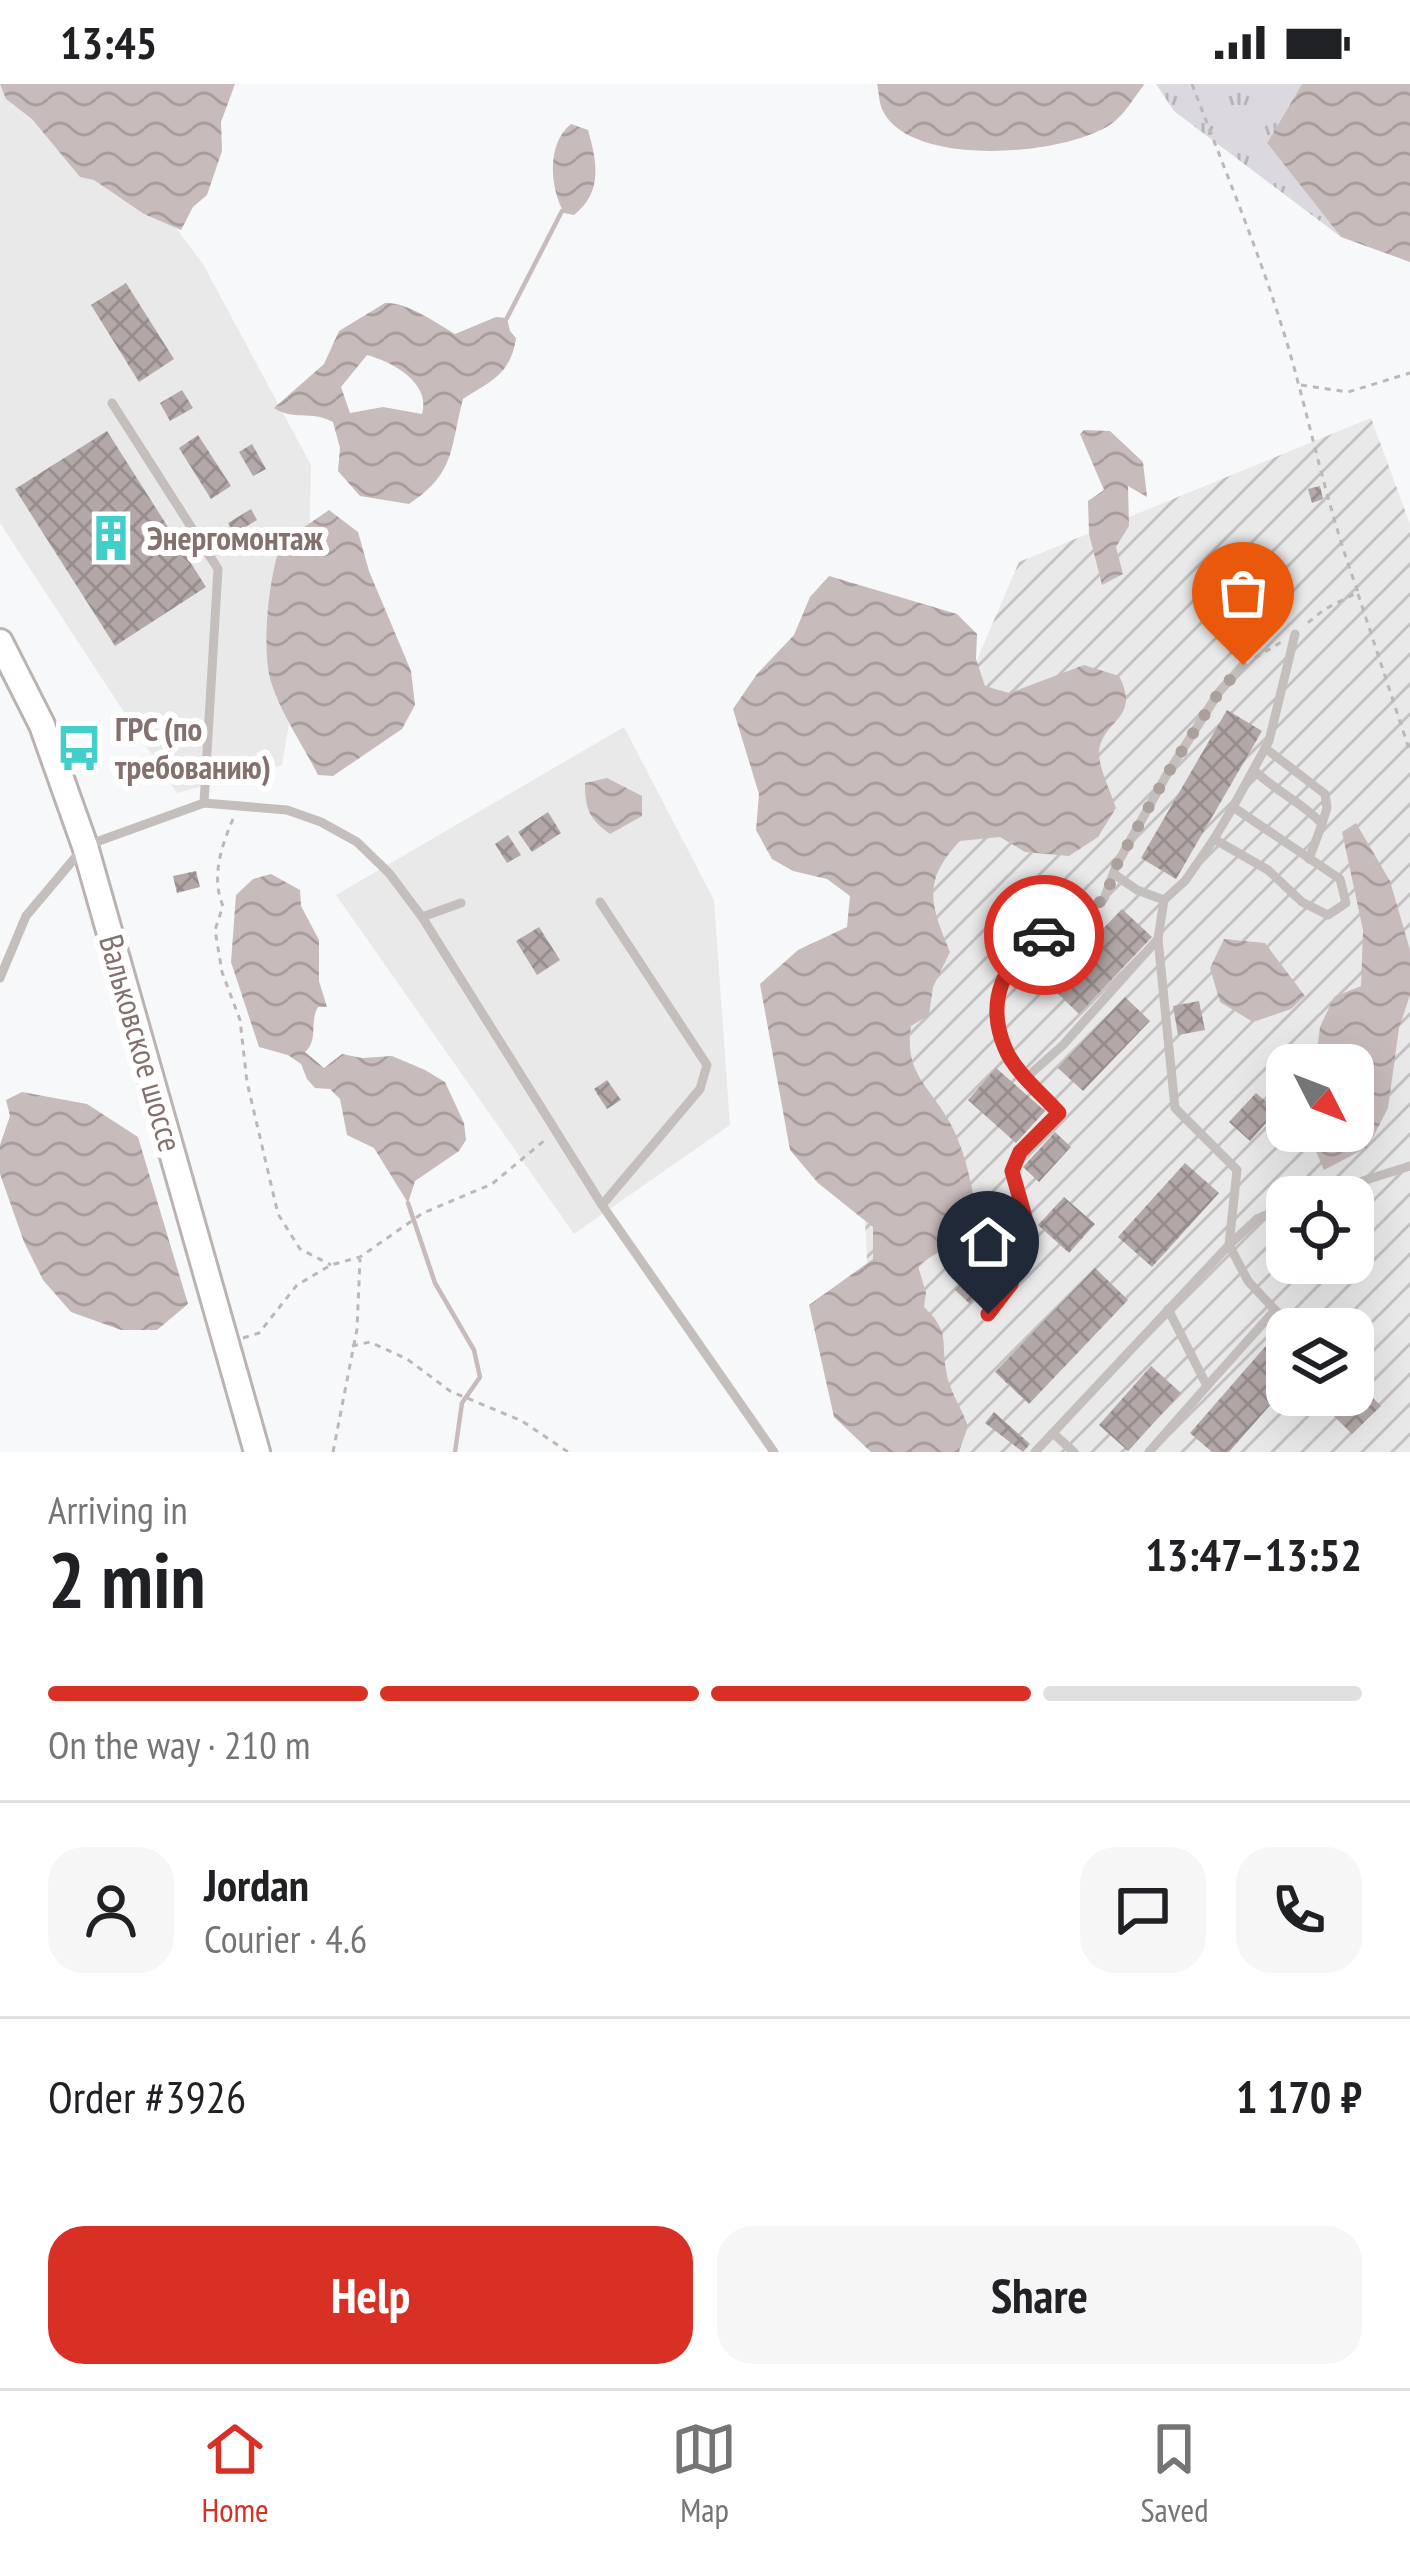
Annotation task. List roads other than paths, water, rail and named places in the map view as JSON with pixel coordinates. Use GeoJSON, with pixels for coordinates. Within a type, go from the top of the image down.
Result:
{"type":"FeatureCollection","features":[{"type":"Feature","properties":{"kind":"main road","name":"Вальковское шоссе"},"geometry":{"type":"LineString","coordinates":[[0,643],[42,725],[85,846],[257,1452]]}},
{"type":"Feature","properties":{"kind":"lane"},"geometry":{"type":"LineString","coordinates":[[112,403],[218,569],[204,803]]}},
{"type":"Feature","properties":{"kind":"lane"},"geometry":{"type":"LineString","coordinates":[[1273,1308],[1248,1281],[1229,1245],[1237,1170],[1175,1108],[1162,1010],[1159,939],[1163,900],[1185,881],[1214,839],[1265,748],[1295,634]]}},
{"type":"Feature","properties":{"kind":"lane"},"geometry":{"type":"LineString","coordinates":[[988,1314],[1011,1284],[1027,1224],[1012,1171],[1020,1152],[1059,1113],[1005,1048],[998,1005],[1004,970],[1027,945],[1105,899],[1166,776],[1219,692],[1243,665]]}},
{"type":"Feature","properties":{"kind":"lane"},"geometry":{"type":"LineString","coordinates":[[1265,748],[1325,794],[1328,808],[1309,859]]}},
{"type":"Feature","properties":{"kind":"lane"},"geometry":{"type":"LineString","coordinates":[[1254,770],[1322,824]]}},
{"type":"Feature","properties":{"kind":"lane"},"geometry":{"type":"LineString","coordinates":[[0,978],[26,916],[85,846],[120,831],[204,803],[286,810],[357,842],[422,917],[602,1205],[774,1452]]}},
{"type":"Feature","properties":{"kind":"lane"},"geometry":{"type":"LineString","coordinates":[[1214,839],[1268,870],[1301,902],[1328,915],[1346,903],[1340,879],[1233,807]]}},
{"type":"Feature","properties":{"kind":"lane"},"geometry":{"type":"LineString","coordinates":[[1114,874],[1163,900]]}},
{"type":"Feature","properties":{"kind":"lane"},"geometry":{"type":"LineString","coordinates":[[600,902],[707,1065],[700,1089],[602,1205]]}},
{"type":"Feature","properties":{"kind":"lane"},"geometry":{"type":"LineString","coordinates":[[422,917],[461,903]]}},
{"type":"Feature","properties":{"kind":"lane"},"geometry":{"type":"LineString","coordinates":[[1028,1077],[1159,939]]}},
{"type":"Feature","properties":{"kind":"lane"},"geometry":{"type":"LineString","coordinates":[[1374,1177],[1410,1166]]}},
{"type":"Feature","properties":{"kind":"lane"},"geometry":{"type":"LineString","coordinates":[[1035,1452],[1229,1245],[1266,1215]]}},
{"type":"Feature","properties":{"kind":"lane"},"geometry":{"type":"LineString","coordinates":[[1168,1309],[1207,1386]]}},
{"type":"Feature","properties":{"kind":"lane"},"geometry":{"type":"LineString","coordinates":[[1149,1452],[1266,1320]]}},
{"type":"Feature","properties":{"kind":"lane"},"geometry":{"type":"LineString","coordinates":[[1053,1432],[1075,1452]]}},
{"type":"Feature","properties":{"kind":"water"},"geometry":{"type":"Polygon","coordinates":[[[0,84],[235,84],[221,122],[222,151],[207,195],[193,207],[181,230],[144,214],[94,180],[80,177],[32,119],[6,99],[0,84]]]}},
{"type":"Feature","properties":{"kind":"water"},"geometry":{"type":"Polygon","coordinates":[[[877,84],[1144,85],[1115,121],[1094,133],[1031,149],[994,151],[925,142],[899,130],[883,111],[877,84]]]}},
{"type":"Feature","properties":{"kind":"water"},"geometry":{"type":"Polygon","coordinates":[[[1302,84],[1410,84],[1410,262],[1341,237],[1267,143],[1302,84]]]}},
{"type":"Feature","properties":{"kind":"water"},"geometry":{"type":"Polygon","coordinates":[[[571,124],[588,130],[595,165],[590,197],[574,215],[564,213],[553,179],[557,143],[571,124]]]}},
{"type":"Feature","properties":{"kind":"water"},"geometry":{"type":"Polygon","coordinates":[[[385,303],[412,309],[455,334],[496,317],[507,318],[516,338],[504,368],[463,399],[443,470],[409,504],[360,496],[338,471],[340,448],[333,422],[274,408],[324,364],[339,331],[385,303]],[[367,355],[341,387],[350,413],[383,407],[422,414],[421,393],[415,384],[367,355]]]}},
{"type":"Feature","properties":{"kind":"water"},"geometry":{"type":"Polygon","coordinates":[[[1110,431],[1143,462],[1147,497],[1128,486],[1129,526],[1116,547],[1123,574],[1102,585],[1089,534],[1088,501],[1104,490],[1080,434],[1110,431]]]}},
{"type":"Feature","properties":{"kind":"water"},"geometry":{"type":"Polygon","coordinates":[[[329,510],[358,532],[369,571],[411,671],[415,705],[402,729],[333,776],[318,775],[286,718],[271,682],[267,651],[270,593],[281,543],[329,510]]]}},
{"type":"Feature","properties":{"kind":"water"},"geometry":{"type":"Polygon","coordinates":[[[829,576],[957,614],[977,634],[976,659],[985,686],[1009,693],[1084,665],[1119,676],[1125,691],[1123,711],[1101,742],[1103,773],[1116,808],[1098,837],[1069,856],[1025,852],[1000,837],[960,841],[935,881],[934,906],[950,952],[933,987],[929,1015],[911,1026],[911,1056],[960,1146],[979,1224],[918,1266],[926,1293],[924,1307],[941,1329],[947,1377],[968,1426],[959,1452],[871,1452],[834,1417],[809,1305],[873,1259],[873,1227],[818,1183],[790,1150],[760,984],[798,950],[847,927],[850,896],[827,879],[793,871],[772,859],[756,830],[759,794],[733,709],[757,674],[794,635],[810,597],[829,576]]]}},
{"type":"Feature","properties":{"kind":"water"},"geometry":{"type":"Polygon","coordinates":[[[607,778],[642,796],[642,816],[610,834],[593,818],[585,792],[585,783],[607,778]]]}},
{"type":"Feature","properties":{"kind":"water"},"geometry":{"type":"Polygon","coordinates":[[[1356,823],[1390,881],[1410,950],[1410,995],[1399,1028],[1388,1108],[1374,1135],[1374,1044],[1318,1044],[1334,997],[1361,986],[1363,930],[1342,832],[1356,823]]]}},
{"type":"Feature","properties":{"kind":"water"},"geometry":{"type":"Polygon","coordinates":[[[271,874],[300,890],[301,906],[319,940],[319,981],[327,1007],[318,1007],[312,1042],[305,1052],[324,1068],[342,1054],[392,1056],[425,1070],[445,1082],[464,1123],[466,1140],[459,1151],[415,1181],[408,1203],[374,1148],[347,1135],[340,1099],[330,1089],[315,1088],[301,1064],[288,1055],[259,1047],[231,962],[236,895],[253,879],[271,874]]]}},
{"type":"Feature","properties":{"kind":"water"},"geometry":{"type":"Polygon","coordinates":[[[1224,939],[1265,943],[1305,996],[1291,1009],[1253,1022],[1220,1002],[1210,968],[1224,939]]]}},
{"type":"Feature","properties":{"kind":"water"},"geometry":{"type":"Polygon","coordinates":[[[22,1092],[87,1104],[138,1137],[188,1304],[157,1330],[121,1330],[71,1312],[43,1280],[0,1174],[0,1145],[10,1116],[6,1100],[22,1092]]]}},
{"type":"Feature","properties":{"kind":"water"},"geometry":{"type":"Polygon","coordinates":[[[1316,1152],[1358,1152],[1324,1170],[1316,1152]]]}},
{"type":"Feature","properties":{"kind":"waterway"},"geometry":{"type":"LineString","coordinates":[[507,318],[562,211]]}},
{"type":"Feature","properties":{"kind":"waterway"},"geometry":{"type":"LineString","coordinates":[[408,1203],[435,1283],[474,1350],[480,1377],[462,1403],[455,1452]]}},
{"type":"Feature","properties":{"kind":"place","name":"Энергомонтаж"},"geometry":{"type":"Point","coordinates":[111,538]}},
{"type":"Feature","properties":{"kind":"place","name":"ГРС (по требованию)"},"geometry":{"type":"Point","coordinates":[79,748]}}]}
